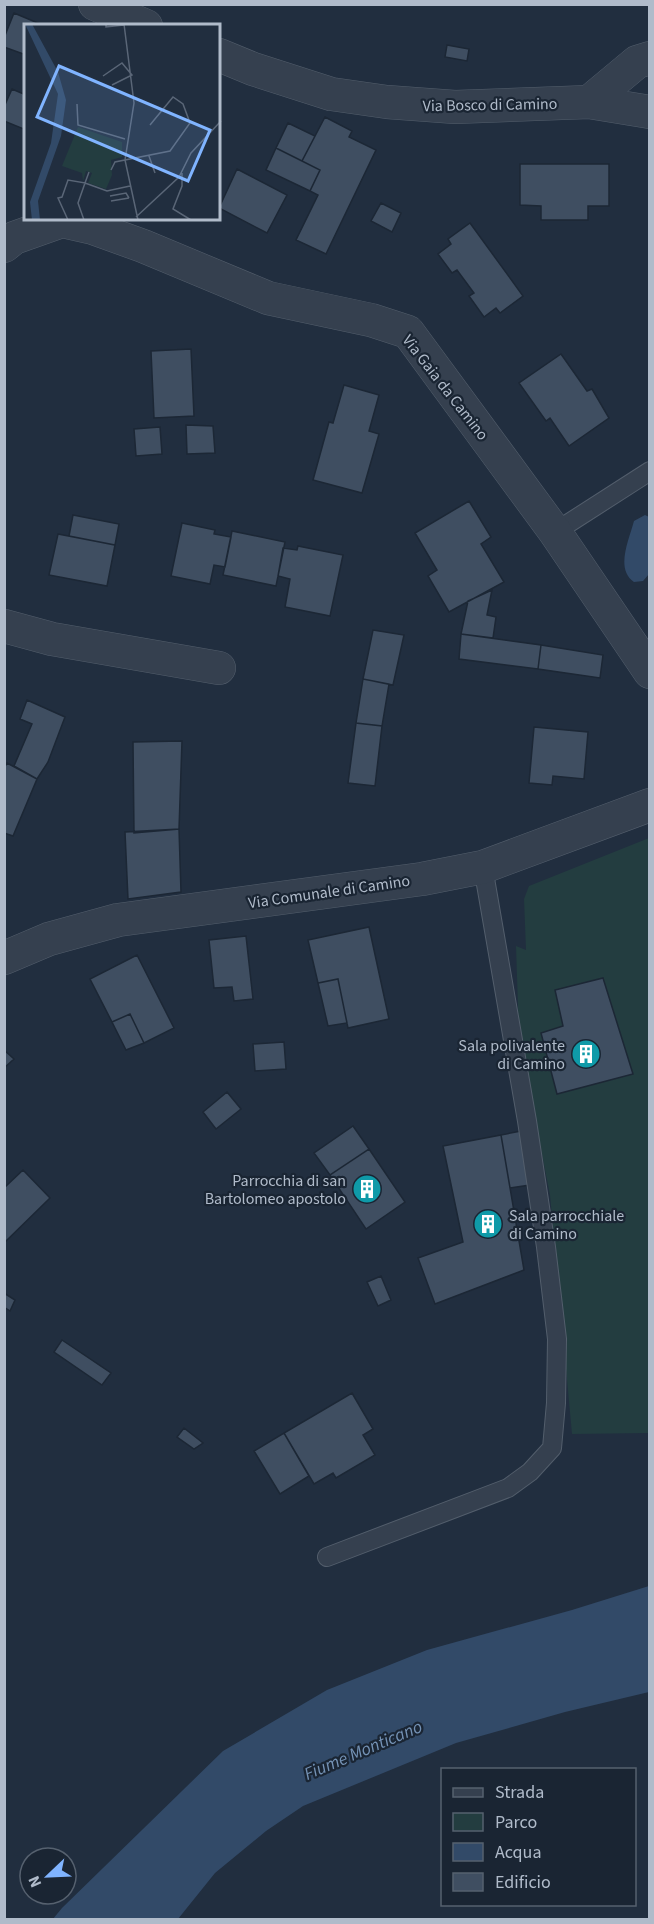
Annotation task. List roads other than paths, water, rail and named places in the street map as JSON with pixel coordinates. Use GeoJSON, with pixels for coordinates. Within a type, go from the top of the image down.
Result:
{"type":"FeatureCollection","features":[{"type":"Feature","properties":{"kind":"street"},"geometry":{"type":"LineString","coordinates":[[95,4],[141,24]]}},
{"type":"Feature","properties":{"kind":"street","name":"Via Bosco di Camino"},"geometry":{"type":"LineString","coordinates":[[220,55],[253,69],[331,94],[387,102],[455,107],[589,102],[650,112]]}},
{"type":"Feature","properties":{"kind":"street"},"geometry":{"type":"LineString","coordinates":[[589,102],[637,62],[650,58]]}},
{"type":"Feature","properties":{"kind":"street","name":"Via Gaia da Camino"},"geometry":{"type":"LineString","coordinates":[[4,246],[14,238],[62,221],[93,228],[142,246],[268,298],[372,320],[408,332],[555,532],[650,672]]}},
{"type":"Feature","properties":{"kind":"street"},"geometry":{"type":"LineString","coordinates":[[4,626],[52,639],[219,668]]}},
{"type":"Feature","properties":{"kind":"street","name":"Via Comunale di Camino"},"geometry":{"type":"LineString","coordinates":[[4,958],[49,939],[118,920],[422,879],[483,867],[650,805]]}},
{"type":"Feature","properties":{"kind":"lane"},"geometry":{"type":"LineString","coordinates":[[555,532],[650,471]]}},
{"type":"Feature","properties":{"kind":"lane"},"geometry":{"type":"LineString","coordinates":[[327,1557],[508,1488],[530,1472],[552,1448],[556,1403],[557,1339],[546,1246],[527,1120],[483,867]]}},
{"type":"Feature","properties":{"kind":"water"},"geometry":{"type":"Polygon","coordinates":[[[645,515],[649,517],[649,574],[643,581],[634,582],[625,570],[625,554],[634,521],[645,515]]]}},
{"type":"Feature","properties":{"kind":"water","name":"Fiume Monticano"},"geometry":{"type":"Polygon","coordinates":[[[649,1586],[649,1692],[565,1712],[456,1743],[303,1806],[266,1831],[215,1873],[178,1919],[53,1919],[64,1906],[78,1906],[78,1892],[223,1751],[327,1690],[427,1650],[649,1586]]]}},
{"type":"Feature","properties":{"kind":"place","name":"Sala polivalente di Camino"},"geometry":{"type":"Point","coordinates":[586,1054]}},
{"type":"Feature","properties":{"kind":"place","name":"Parrocchia di san Bartolomeo apostolo"},"geometry":{"type":"Point","coordinates":[367,1189]}},
{"type":"Feature","properties":{"kind":"place","name":"Sala parrocchiale di Camino"},"geometry":{"type":"Point","coordinates":[488,1224]}}]}
